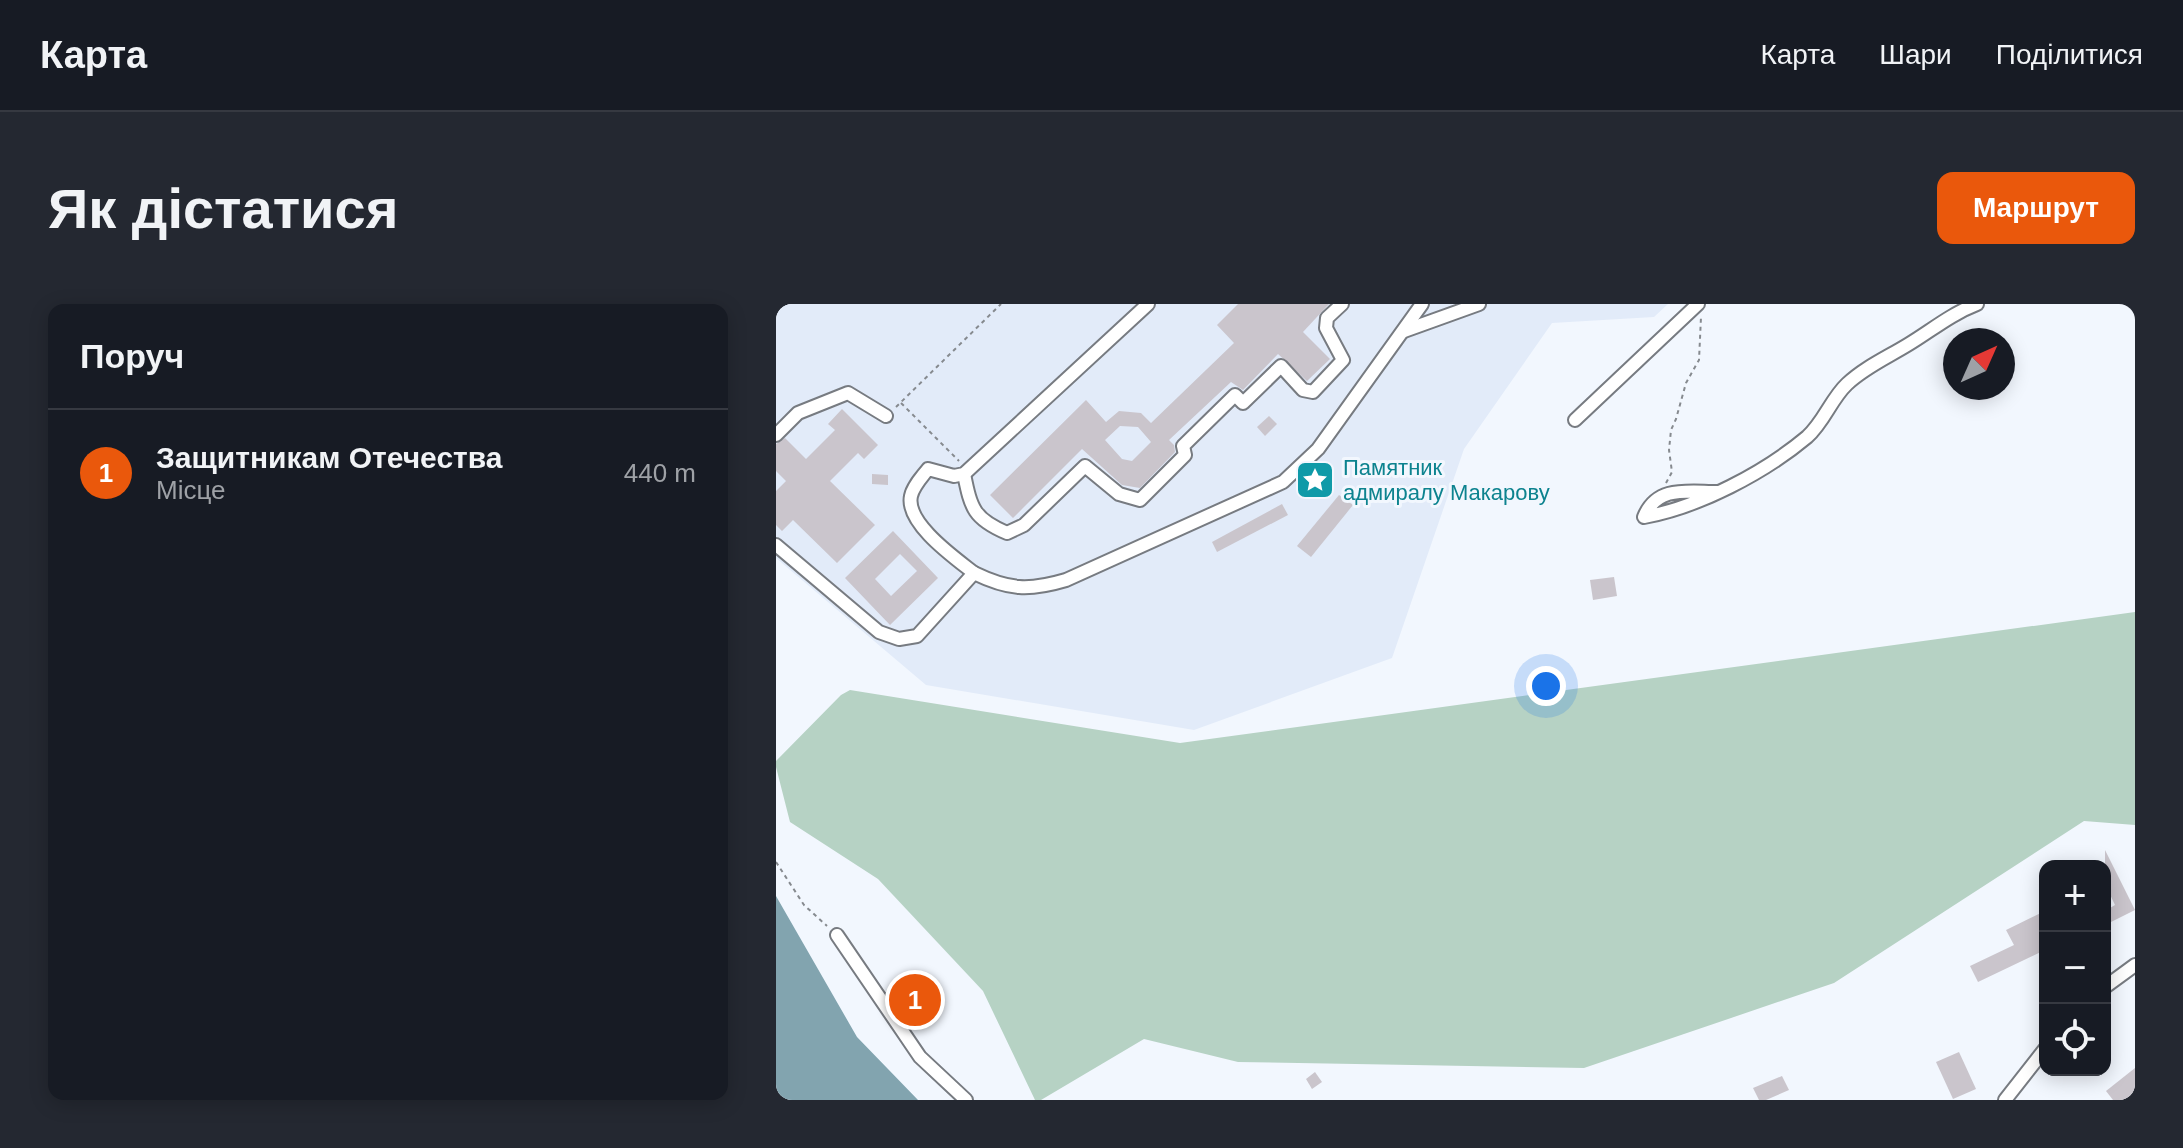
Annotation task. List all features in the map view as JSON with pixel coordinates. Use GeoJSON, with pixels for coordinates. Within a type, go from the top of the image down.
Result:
{"type":"FeatureCollection","features":[{"type":"Feature","properties":{"kind":"street"},"geometry":{"type":"LineString","coordinates":[[1148,304],[966,473],[954,476],[928,469],[912,490],[910,501],[915,516],[931,537],[974,573],[1012,588],[1040,588],[1066,580],[1283,482],[1318,449],[1422,304]]}},
{"type":"Feature","properties":{"kind":"street"},"geometry":{"type":"LineString","coordinates":[[966,473],[969,499],[976,514],[990,526],[1007,533],[1024,525],[1085,466],[1119,494],[1140,500],[1185,455],[1183,446],[1235,395],[1243,403],[1281,366],[1303,390],[1313,392],[1343,360],[1326,328],[1327,318],[1342,304]]}},
{"type":"Feature","properties":{"kind":"street"},"geometry":{"type":"LineString","coordinates":[[1404,331],[1479,304]]}},
{"type":"Feature","properties":{"kind":"street"},"geometry":{"type":"LineString","coordinates":[[1575,420],[1698,304]]}},
{"type":"Feature","properties":{"kind":"street"},"geometry":{"type":"LineString","coordinates":[[1718,492],[1660,494],[1649,505],[1644,517],[1718,492],[1748,477],[1807,437],[1845,386],[1863,370],[1931,331],[1952,314],[1977,304]]}},
{"type":"Feature","properties":{"kind":"street"},"geometry":{"type":"LineString","coordinates":[[776,435],[798,413],[848,393],[886,416]]}},
{"type":"Feature","properties":{"kind":"street"},"geometry":{"type":"LineString","coordinates":[[776,545],[879,632],[899,639],[917,636],[974,573]]}},
{"type":"Feature","properties":{"kind":"street"},"geometry":{"type":"LineString","coordinates":[[837,935],[920,1057],[966,1100]]}},
{"type":"Feature","properties":{"kind":"street"},"geometry":{"type":"LineString","coordinates":[[2111,983],[2135,965]]}},
{"type":"Feature","properties":{"kind":"street"},"geometry":{"type":"LineString","coordinates":[[2005,1100],[2039,1057]]}},
{"type":"Feature","properties":{"kind":"path"},"geometry":{"type":"LineString","coordinates":[[886,416],[1001,304]]}},
{"type":"Feature","properties":{"kind":"path"},"geometry":{"type":"LineString","coordinates":[[1660,494],[1672,472],[1669,450],[1671,430],[1686,383],[1699,360],[1701,310],[1698,304]]}},
{"type":"Feature","properties":{"kind":"path"},"geometry":{"type":"LineString","coordinates":[[901,403],[966,473]]}},
{"type":"Feature","properties":{"kind":"path"},"geometry":{"type":"LineString","coordinates":[[776,862],[804,905],[837,935]]}},
{"type":"Feature","properties":{"kind":"shaded area"},"geometry":{"type":"Polygon","coordinates":[[[776,304],[1668,304],[1654,317],[1552,323],[1464,449],[1392,658],[1194,730],[926,685],[776,558],[776,304]]]}},
{"type":"Feature","properties":{"kind":"green space"},"geometry":{"type":"Polygon","coordinates":[[[2135,612],[2135,825],[2084,821],[1834,983],[1584,1068],[1238,1062],[1144,1039],[1041,1100],[1035,1100],[983,991],[878,879],[790,822],[776,767],[776,761],[841,695],[850,690],[1180,743],[2135,612]]]}},
{"type":"Feature","properties":{"kind":"water"},"geometry":{"type":"Polygon","coordinates":[[[776,896],[857,1037],[918,1100],[776,1100],[776,896]]]}},
{"type":"Feature","properties":{"kind":"building"},"geometry":{"type":"Polygon","coordinates":[[[1238,304],[1329,304],[1303,332],[1330,359],[1307,381],[1278,354],[1243,390],[1231,382],[1169,440],[1175,452],[1140,488],[1122,485],[1082,449],[1013,518],[990,495],[1086,400],[1106,422],[1119,411],[1141,413],[1151,423],[1234,343],[1217,325],[1238,304]],[[1120,426],[1105,440],[1122,459],[1132,461],[1151,442],[1138,427],[1120,426]]]}},
{"type":"Feature","properties":{"kind":"building"},"geometry":{"type":"Polygon","coordinates":[[[842,409],[878,445],[864,459],[858,453],[830,481],[875,525],[837,563],[793,520],[782,531],[776,525],[776,491],[786,481],[776,471],[776,444],[785,438],[806,459],[835,430],[828,424],[842,409]]]}},
{"type":"Feature","properties":{"kind":"building"},"geometry":{"type":"Polygon","coordinates":[[[1269,416],[1277,424],[1265,436],[1257,427],[1269,416]]]}},
{"type":"Feature","properties":{"kind":"building"},"geometry":{"type":"Polygon","coordinates":[[[872,474],[888,475],[888,485],[872,484],[872,474]]]}},
{"type":"Feature","properties":{"kind":"building"},"geometry":{"type":"Polygon","coordinates":[[[1339,495],[1353,505],[1311,557],[1297,546],[1339,495]]]}},
{"type":"Feature","properties":{"kind":"building"},"geometry":{"type":"Polygon","coordinates":[[[1282,504],[1288,515],[1217,552],[1212,542],[1282,504]]]}},
{"type":"Feature","properties":{"kind":"building"},"geometry":{"type":"Polygon","coordinates":[[[893,531],[938,578],[890,625],[845,578],[893,531]],[[900,554],[875,579],[891,596],[917,571],[900,554]]]}},
{"type":"Feature","properties":{"kind":"building"},"geometry":{"type":"Polygon","coordinates":[[[1614,577],[1617,596],[1593,600],[1590,580],[1614,577]]]}},
{"type":"Feature","properties":{"kind":"building"},"geometry":{"type":"Polygon","coordinates":[[[2111,862],[2135,910],[2111,922],[2111,907],[2115,905],[2111,897],[2111,862]]]}},
{"type":"Feature","properties":{"kind":"building"},"geometry":{"type":"Polygon","coordinates":[[[2039,914],[2039,953],[1978,982],[1970,966],[2014,945],[2006,930],[2039,914]]]}},
{"type":"Feature","properties":{"kind":"building"},"geometry":{"type":"Polygon","coordinates":[[[1959,1052],[1976,1089],[1953,1099],[1936,1062],[1959,1052]]]}},
{"type":"Feature","properties":{"kind":"building"},"geometry":{"type":"Polygon","coordinates":[[[2135,1068],[2135,1097],[2131,1100],[2113,1100],[2106,1091],[2135,1068]]]}},
{"type":"Feature","properties":{"kind":"building"},"geometry":{"type":"Polygon","coordinates":[[[1315,1072],[1322,1082],[1312,1089],[1306,1079],[1315,1072]]]}},
{"type":"Feature","properties":{"kind":"building"},"geometry":{"type":"Polygon","coordinates":[[[1782,1076],[1789,1090],[1759,1100],[1753,1088],[1782,1076]]]}},
{"type":"Feature","properties":{"kind":"place","name":"Памятник адмиралу Макарову"},"geometry":{"type":"Point","coordinates":[1315,480]}},
{"type":"Feature","properties":{"kind":"place","name":"Защитникам Отечества"},"geometry":{"type":"Point","coordinates":[915,1000]}}]}
